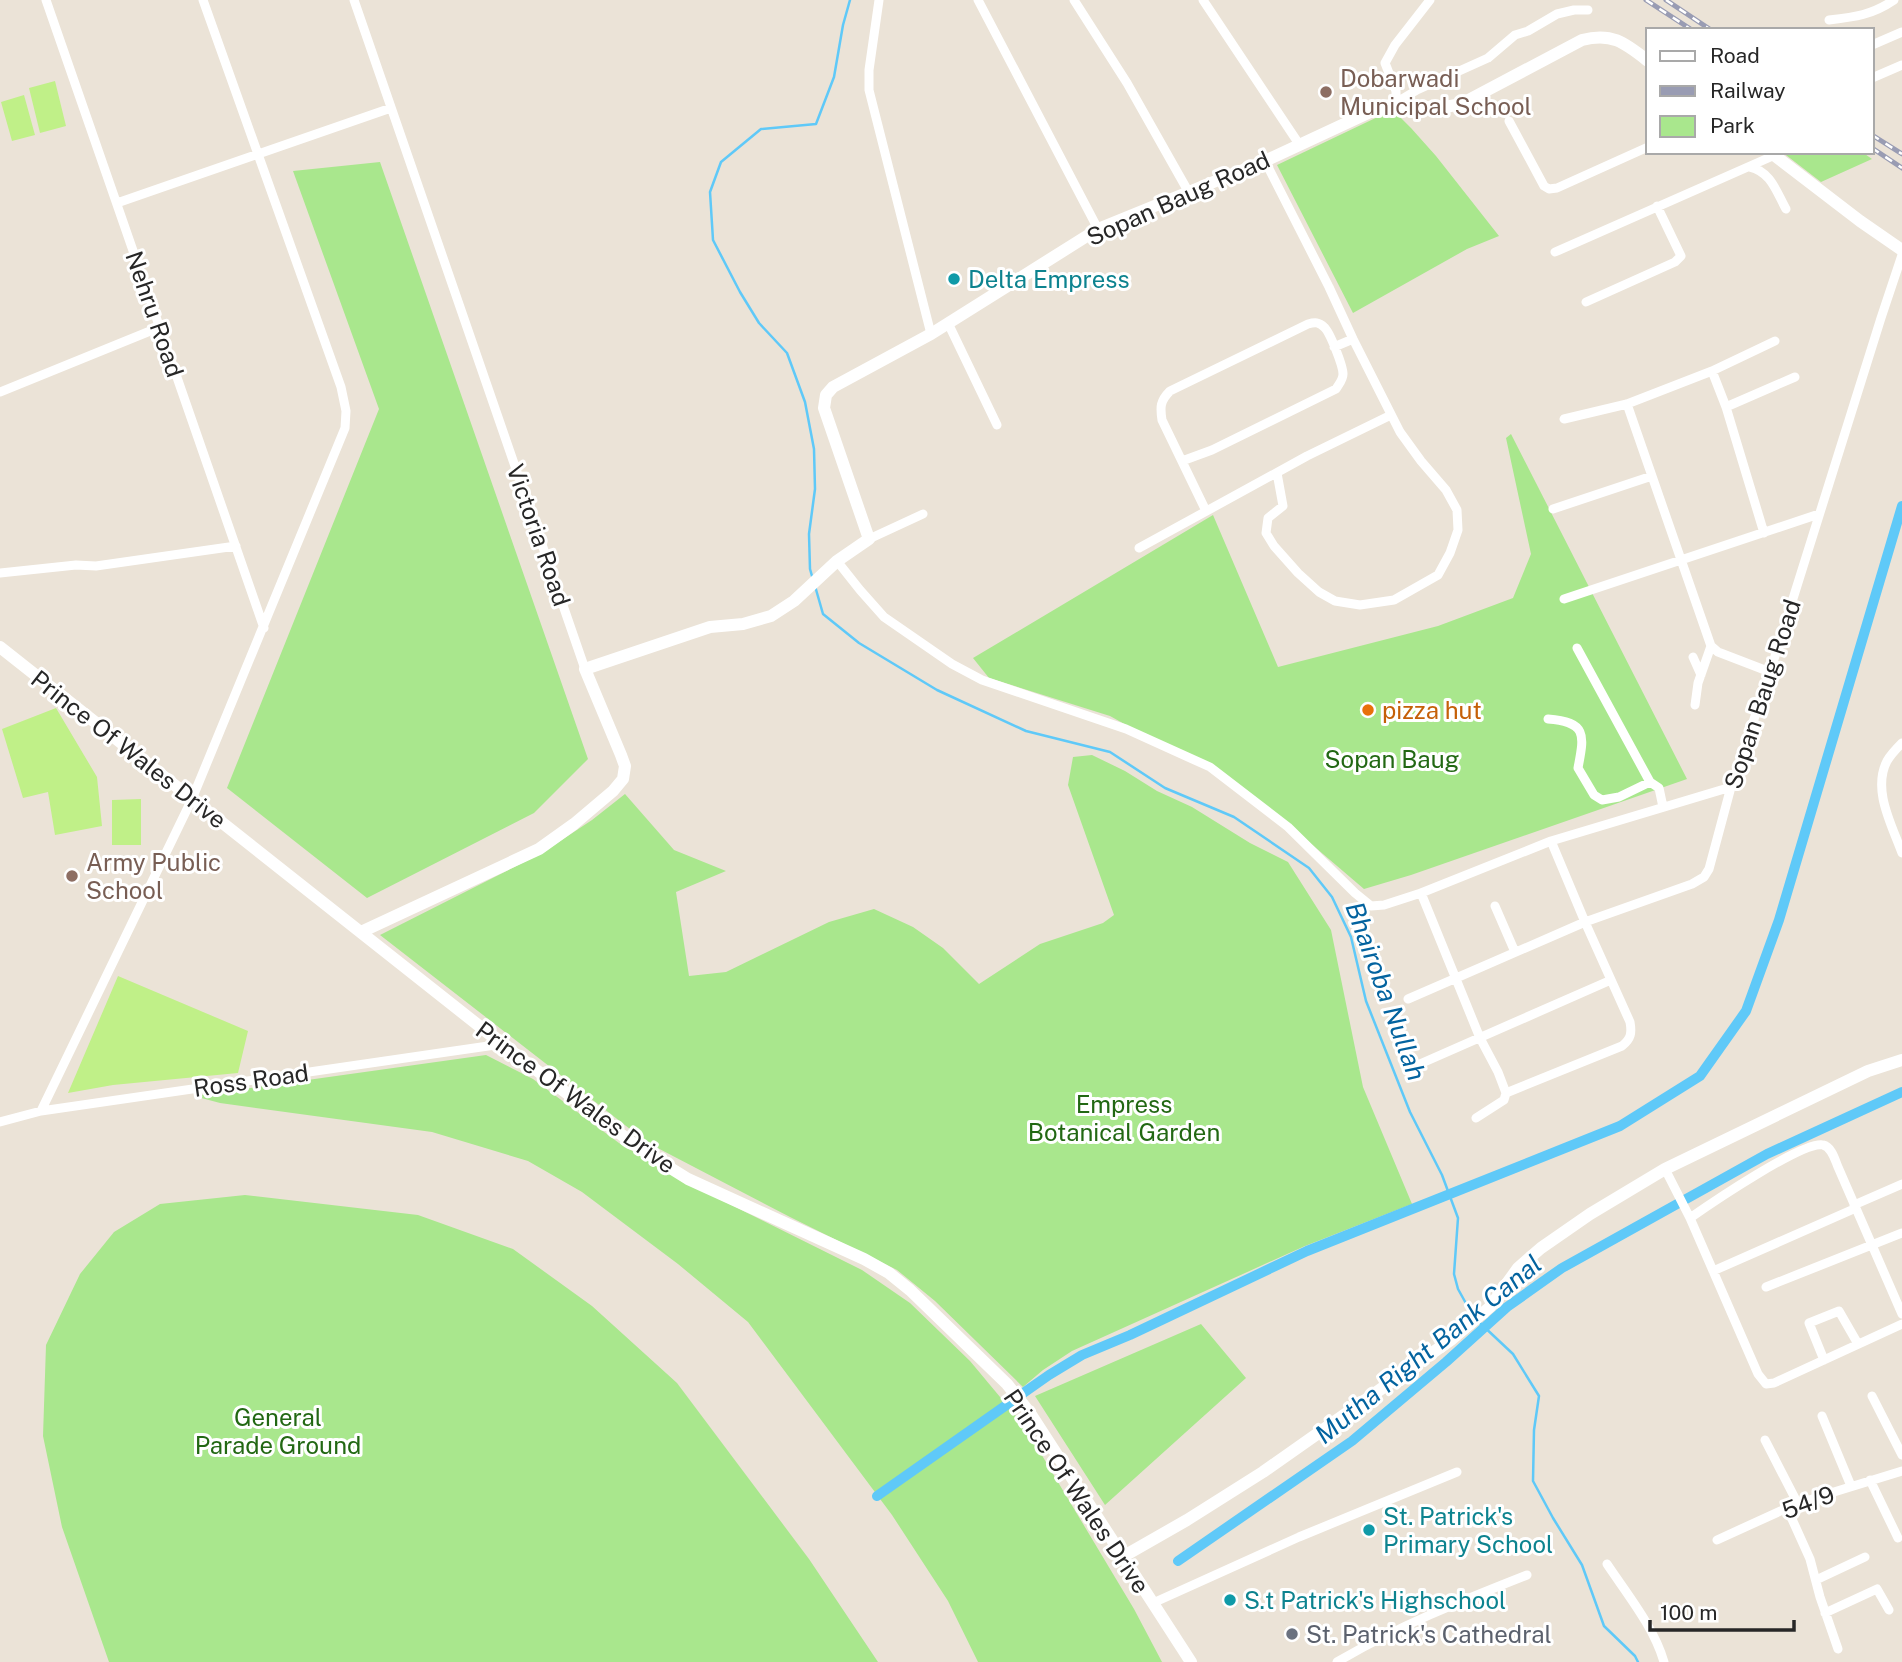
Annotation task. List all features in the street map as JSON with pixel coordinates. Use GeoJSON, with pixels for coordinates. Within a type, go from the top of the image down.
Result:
{"type":"FeatureCollection","features":[{"type":"Feature","properties":{"kind":"street","name":"Nehru Road"},"geometry":{"type":"LineString","coordinates":[[46,0],[264,628]]}},
{"type":"Feature","properties":{"kind":"street"},"geometry":{"type":"LineString","coordinates":[[41,1111],[192,799],[345,428],[341,387],[203,0]]}},
{"type":"Feature","properties":{"kind":"street","name":"Victoria Road"},"geometry":{"type":"LineString","coordinates":[[354,0],[585,669],[625,766],[623,779],[612,791],[575,824],[539,849],[361,932]]}},
{"type":"Feature","properties":{"kind":"street"},"geometry":{"type":"LineString","coordinates":[[879,0],[869,70],[869,90],[931,334]]}},
{"type":"Feature","properties":{"kind":"street"},"geometry":{"type":"LineString","coordinates":[[978,0],[1098,229]]}},
{"type":"Feature","properties":{"kind":"street"},"geometry":{"type":"LineString","coordinates":[[1074,0],[1126,83],[1188,191]]}},
{"type":"Feature","properties":{"kind":"street"},"geometry":{"type":"LineString","coordinates":[[1203,0],[1299,144]]}},
{"type":"Feature","properties":{"kind":"street"},"geometry":{"type":"LineString","coordinates":[[1394,103],[1396,91],[1385,63],[1395,45],[1430,0]]}},
{"type":"Feature","properties":{"kind":"street"},"geometry":{"type":"LineString","coordinates":[[1829,20],[1860,17],[1894,0]]}},
{"type":"Feature","properties":{"kind":"street"},"geometry":{"type":"LineString","coordinates":[[1394,103],[1488,58],[1515,35],[1528,31],[1557,14],[1588,10]]}},
{"type":"Feature","properties":{"kind":"street"},"geometry":{"type":"LineString","coordinates":[[1874,44],[1902,32]]}},
{"type":"Feature","properties":{"kind":"street","name":"Sopan Baug Road"},"geometry":{"type":"LineString","coordinates":[[869,539],[824,408],[824,402],[833,387],[931,334],[1098,229],[1265,160],[1383,106],[1394,103],[1440,108],[1461,104],[1582,40],[1597,36],[1614,38],[1646,60]]}},
{"type":"Feature","properties":{"kind":"street"},"geometry":{"type":"LineString","coordinates":[[1874,77],[1902,65]]}},
{"type":"Feature","properties":{"kind":"street"},"geometry":{"type":"LineString","coordinates":[[117,203],[391,108]]}},
{"type":"Feature","properties":{"kind":"street"},"geometry":{"type":"LineString","coordinates":[[1509,121],[1544,186],[1549,189],[1557,188],[1646,148]]}},
{"type":"Feature","properties":{"kind":"street"},"geometry":{"type":"LineString","coordinates":[[1555,252],[1750,167],[1773,154],[1902,250]]}},
{"type":"Feature","properties":{"kind":"street"},"geometry":{"type":"LineString","coordinates":[[1265,160],[1391,415],[1409,445],[1446,490],[1457,510],[1458,530],[1438,575],[1394,600],[1360,605],[1335,601],[1318,592],[1297,573],[1266,533],[1268,518],[1283,506],[1278,473]]}},
{"type":"Feature","properties":{"kind":"street"},"geometry":{"type":"LineString","coordinates":[[1750,167],[1761,170],[1768,176],[1786,209]]}},
{"type":"Feature","properties":{"kind":"street"},"geometry":{"type":"LineString","coordinates":[[1586,302],[1675,262],[1681,256],[1657,206]]}},
{"type":"Feature","properties":{"kind":"street","name":"Sopan Baug Road"},"geometry":{"type":"LineString","coordinates":[[1408,999],[1585,922],[1692,884],[1704,877],[1709,869],[1731,787],[1902,255]]}},
{"type":"Feature","properties":{"kind":"street"},"geometry":{"type":"LineString","coordinates":[[1182,461],[1212,450],[1336,389],[1343,372],[1327,331],[1322,325],[1315,322],[1308,324],[1170,391],[1163,398],[1160,407],[1162,420],[1206,511]]}},
{"type":"Feature","properties":{"kind":"street"},"geometry":{"type":"LineString","coordinates":[[948,323],[997,425]]}},
{"type":"Feature","properties":{"kind":"street"},"geometry":{"type":"LineString","coordinates":[[0,392],[160,327]]}},
{"type":"Feature","properties":{"kind":"street"},"geometry":{"type":"LineString","coordinates":[[1334,347],[1353,339]]}},
{"type":"Feature","properties":{"kind":"street"},"geometry":{"type":"LineString","coordinates":[[1564,419],[1627,404],[1712,371],[1775,341]]}},
{"type":"Feature","properties":{"kind":"street"},"geometry":{"type":"LineString","coordinates":[[1712,371],[1726,407],[1764,533]]}},
{"type":"Feature","properties":{"kind":"street"},"geometry":{"type":"LineString","coordinates":[[1726,407],[1796,377]]}},
{"type":"Feature","properties":{"kind":"street"},"geometry":{"type":"LineString","coordinates":[[1627,404],[1711,646],[1718,652],[1770,672]]}},
{"type":"Feature","properties":{"kind":"street"},"geometry":{"type":"LineString","coordinates":[[1139,548],[1307,456],[1391,415]]}},
{"type":"Feature","properties":{"kind":"street"},"geometry":{"type":"LineString","coordinates":[[1553,509],[1652,476]]}},
{"type":"Feature","properties":{"kind":"street"},"geometry":{"type":"LineString","coordinates":[[585,669],[710,626],[755,622],[771,617],[869,539],[923,514]]}},
{"type":"Feature","properties":{"kind":"street"},"geometry":{"type":"LineString","coordinates":[[1564,598],[1819,514]]}},
{"type":"Feature","properties":{"kind":"street"},"geometry":{"type":"LineString","coordinates":[[0,573],[76,565],[96,566],[236,546]]}},
{"type":"Feature","properties":{"kind":"street"},"geometry":{"type":"LineString","coordinates":[[833,565],[884,617],[959,668],[993,684],[1126,729],[1210,767],[1288,827],[1371,906],[1384,905],[1421,893],[1551,841],[1731,787]]}},
{"type":"Feature","properties":{"kind":"street"},"geometry":{"type":"LineString","coordinates":[[1695,705],[1711,646]]}},
{"type":"Feature","properties":{"kind":"street","name":"Prince Of Wales Drive"},"geometry":{"type":"LineString","coordinates":[[0,647],[502,1044],[643,1151],[688,1179],[864,1259],[889,1273],[909,1290],[1007,1384],[1030,1412],[1191,1662]]}},
{"type":"Feature","properties":{"kind":"street"},"geometry":{"type":"LineString","coordinates":[[1577,648],[1650,782],[1659,788],[1663,807]]}},
{"type":"Feature","properties":{"kind":"street"},"geometry":{"type":"LineString","coordinates":[[1693,657],[1701,675]]}},
{"type":"Feature","properties":{"kind":"street"},"geometry":{"type":"LineString","coordinates":[[1548,719],[1568,721],[1577,728],[1584,743],[1578,768],[1594,795],[1602,800],[1619,797],[1650,782]]}},
{"type":"Feature","properties":{"kind":"street"},"geometry":{"type":"LineString","coordinates":[[1902,743],[1888,760],[1882,777],[1881,792],[1902,853]]}},
{"type":"Feature","properties":{"kind":"street"},"geometry":{"type":"LineString","coordinates":[[1506,1094],[1622,1046],[1630,1040],[1632,1031],[1551,841]]}},
{"type":"Feature","properties":{"kind":"street"},"geometry":{"type":"LineString","coordinates":[[1421,893],[1480,1038],[1506,1094],[1504,1100],[1476,1118]]}},
{"type":"Feature","properties":{"kind":"street"},"geometry":{"type":"LineString","coordinates":[[1495,906],[1515,952]]}},
{"type":"Feature","properties":{"kind":"street"},"geometry":{"type":"LineString","coordinates":[[1413,1067],[1611,980]]}},
{"type":"Feature","properties":{"kind":"street","name":"Ross Road"},"geometry":{"type":"LineString","coordinates":[[0,1122],[41,1111],[502,1044]]}},
{"type":"Feature","properties":{"kind":"street"},"geometry":{"type":"LineString","coordinates":[[1124,1556],[1263,1472],[1452,1339],[1490,1307],[1518,1268],[1541,1248],[1590,1214],[1868,1071],[1902,1060]]}},
{"type":"Feature","properties":{"kind":"street"},"geometry":{"type":"LineString","coordinates":[[1688,1214],[1799,1151],[1823,1145],[1829,1149],[1902,1314]]}},
{"type":"Feature","properties":{"kind":"street"},"geometry":{"type":"LineString","coordinates":[[1668,1174],[1758,1374],[1766,1384],[1774,1383],[1902,1324]]}},
{"type":"Feature","properties":{"kind":"street"},"geometry":{"type":"LineString","coordinates":[[1713,1271],[1902,1184]]}},
{"type":"Feature","properties":{"kind":"street"},"geometry":{"type":"LineString","coordinates":[[1766,1287],[1902,1233]]}},
{"type":"Feature","properties":{"kind":"street"},"geometry":{"type":"LineString","coordinates":[[1824,1360],[1810,1323],[1839,1311],[1858,1345]]}},
{"type":"Feature","properties":{"kind":"street"},"geometry":{"type":"LineString","coordinates":[[1872,1396],[1902,1455]]}},
{"type":"Feature","properties":{"kind":"street"},"geometry":{"type":"LineString","coordinates":[[1822,1416],[1851,1486]]}},
{"type":"Feature","properties":{"kind":"street"},"geometry":{"type":"LineString","coordinates":[[1765,1440],[1798,1504]]}},
{"type":"Feature","properties":{"kind":"street","name":"54/9"},"geometry":{"type":"LineString","coordinates":[[1717,1539],[1787,1508],[1902,1471]]}},
{"type":"Feature","properties":{"kind":"street"},"geometry":{"type":"LineString","coordinates":[[1153,1603],[1337,1521],[1457,1472]]}},
{"type":"Feature","properties":{"kind":"street"},"geometry":{"type":"LineString","coordinates":[[1870,1480],[1898,1538]]}},
{"type":"Feature","properties":{"kind":"street"},"geometry":{"type":"LineString","coordinates":[[1787,1508],[1810,1559],[1838,1649]]}},
{"type":"Feature","properties":{"kind":"street"},"geometry":{"type":"LineString","coordinates":[[1816,1580],[1865,1558]]}},
{"type":"Feature","properties":{"kind":"street"},"geometry":{"type":"LineString","coordinates":[[1607,1564],[1644,1620],[1664,1662]]}},
{"type":"Feature","properties":{"kind":"street"},"geometry":{"type":"LineString","coordinates":[[1337,1662],[1377,1639],[1434,1612],[1527,1575]]}},
{"type":"Feature","properties":{"kind":"street"},"geometry":{"type":"LineString","coordinates":[[1825,1613],[1877,1589],[1889,1610]]}},
{"type":"Feature","properties":{"kind":"green space"},"geometry":{"type":"Polygon","coordinates":[[[55,81],[66,126],[40,133],[29,88],[55,81]]]}},
{"type":"Feature","properties":{"kind":"green space"},"geometry":{"type":"Polygon","coordinates":[[[24,95],[35,135],[12,141],[1,102],[24,95]]]}},
{"type":"Feature","properties":{"kind":"green space"},"geometry":{"type":"Polygon","coordinates":[[[1386,113],[1400,117],[1411,128],[1499,236],[1467,249],[1353,313],[1277,165],[1386,113]]]}},
{"type":"Feature","properties":{"kind":"green space"},"geometry":{"type":"Polygon","coordinates":[[[1785,154],[1865,154],[1872,159],[1821,182],[1785,154]]]}},
{"type":"Feature","properties":{"kind":"green space"},"geometry":{"type":"Polygon","coordinates":[[[380,162],[588,759],[534,813],[367,898],[227,788],[379,409],[293,171],[380,162]]]}},
{"type":"Feature","properties":{"kind":"green space","name":"Sopan Baug"},"geometry":{"type":"Polygon","coordinates":[[[1511,434],[1687,779],[1364,889],[1282,819],[1207,764],[1110,716],[989,678],[973,658],[1213,515],[1278,667],[1438,626],[1513,598],[1531,554],[1506,438],[1511,434]]]}},
{"type":"Feature","properties":{"kind":"green space"},"geometry":{"type":"Polygon","coordinates":[[[56,708],[97,777],[102,826],[55,835],[48,792],[23,798],[2,729],[56,708]]]}},
{"type":"Feature","properties":{"kind":"green space","name":"Empress Botanical Garden"},"geometry":{"type":"Polygon","coordinates":[[[1092,755],[1192,807],[1250,843],[1288,862],[1331,930],[1363,1087],[1412,1204],[1305,1246],[1072,1351],[1023,1387],[935,1301],[897,1270],[648,1143],[380,935],[542,853],[625,794],[674,850],[726,871],[676,892],[689,976],[726,972],[829,922],[874,909],[913,927],[943,948],[979,984],[1040,944],[1103,923],[1114,915],[1068,785],[1073,757],[1092,755]]]}},
{"type":"Feature","properties":{"kind":"green space"},"geometry":{"type":"Polygon","coordinates":[[[141,799],[141,845],[112,845],[112,800],[141,799]]]}},
{"type":"Feature","properties":{"kind":"green space"},"geometry":{"type":"Polygon","coordinates":[[[118,976],[248,1031],[238,1073],[113,1085],[68,1093],[118,976]]]}},
{"type":"Feature","properties":{"kind":"green space"},"geometry":{"type":"Polygon","coordinates":[[[486,1055],[533,1079],[619,1143],[677,1178],[862,1270],[910,1303],[970,1361],[1025,1427],[1134,1609],[1162,1662],[978,1662],[948,1601],[892,1515],[748,1322],[678,1264],[582,1192],[528,1161],[432,1132],[220,1103],[194,1096],[486,1055]]]}},
{"type":"Feature","properties":{"kind":"green space","name":"General Parade Ground"},"geometry":{"type":"Polygon","coordinates":[[[245,1195],[418,1215],[513,1249],[592,1306],[677,1383],[809,1559],[878,1662],[109,1662],[62,1527],[43,1436],[46,1345],[80,1274],[114,1232],[160,1204],[245,1195]]]}},
{"type":"Feature","properties":{"kind":"green space"},"geometry":{"type":"Polygon","coordinates":[[[1201,1324],[1246,1378],[1105,1505],[1035,1396],[1201,1324]]]}},
{"type":"Feature","properties":{"kind":"waterway","name":"Bhairoba Nullah"},"geometry":{"type":"LineString","coordinates":[[812,576],[809,534],[815,489],[814,449],[805,402],[787,353],[759,323],[713,240],[710,192],[721,162],[761,129],[816,124],[834,77],[850,0]]}},
{"type":"Feature","properties":{"kind":"waterway"},"geometry":{"type":"LineString","coordinates":[[877,1496],[1049,1375],[1082,1355],[1307,1251],[1620,1126],[1700,1076],[1746,1011],[1779,920],[1902,506]]}},
{"type":"Feature","properties":{"kind":"waterway","name":"Bhairoba Nullah"},"geometry":{"type":"LineString","coordinates":[[815,586],[823,614],[859,643],[937,690],[1026,731],[1110,752],[1165,788],[1234,817],[1309,868],[1332,897],[1351,937],[1366,1001],[1410,1112],[1442,1175],[1458,1218],[1454,1274],[1458,1289],[1473,1316]]}},
{"type":"Feature","properties":{"kind":"waterway","name":"Mutha Right Bank Canal"},"geometry":{"type":"LineString","coordinates":[[1178,1561],[1352,1441],[1507,1307],[1562,1268],[1767,1154],[1902,1092]]}},
{"type":"Feature","properties":{"kind":"waterway","name":"Bhairoba Nullah"},"geometry":{"type":"LineString","coordinates":[[1480,1323],[1513,1354],[1539,1396],[1534,1430],[1533,1481],[1582,1565],[1604,1626],[1638,1662]]}},
{"type":"Feature","properties":{"kind":"railway"},"geometry":{"type":"LineString","coordinates":[[1646,0],[1689,28]]}},
{"type":"Feature","properties":{"kind":"railway"},"geometry":{"type":"LineString","coordinates":[[1666,0],[1708,28]]}},
{"type":"Feature","properties":{"kind":"railway"},"geometry":{"type":"LineString","coordinates":[[1874,136],[1902,154]]}},
{"type":"Feature","properties":{"kind":"railway"},"geometry":{"type":"LineString","coordinates":[[1874,149],[1902,168]]}},
{"type":"Feature","properties":{"kind":"place","name":"Dobarwadi Municipal School"},"geometry":{"type":"Point","coordinates":[1326,92]}},
{"type":"Feature","properties":{"kind":"place","name":"Delta Empress"},"geometry":{"type":"Point","coordinates":[954,279]}},
{"type":"Feature","properties":{"kind":"place","name":"pizza hut"},"geometry":{"type":"Point","coordinates":[1368,710]}},
{"type":"Feature","properties":{"kind":"place","name":"Army Public School"},"geometry":{"type":"Point","coordinates":[72,876]}},
{"type":"Feature","properties":{"kind":"place","name":"St. Patrick's Primary School"},"geometry":{"type":"Point","coordinates":[1369,1530]}},
{"type":"Feature","properties":{"kind":"place","name":"S.t Patrick's Highschool"},"geometry":{"type":"Point","coordinates":[1230,1600]}},
{"type":"Feature","properties":{"kind":"place","name":"St. Patrick's Cathedral"},"geometry":{"type":"Point","coordinates":[1292,1634]}}]}
